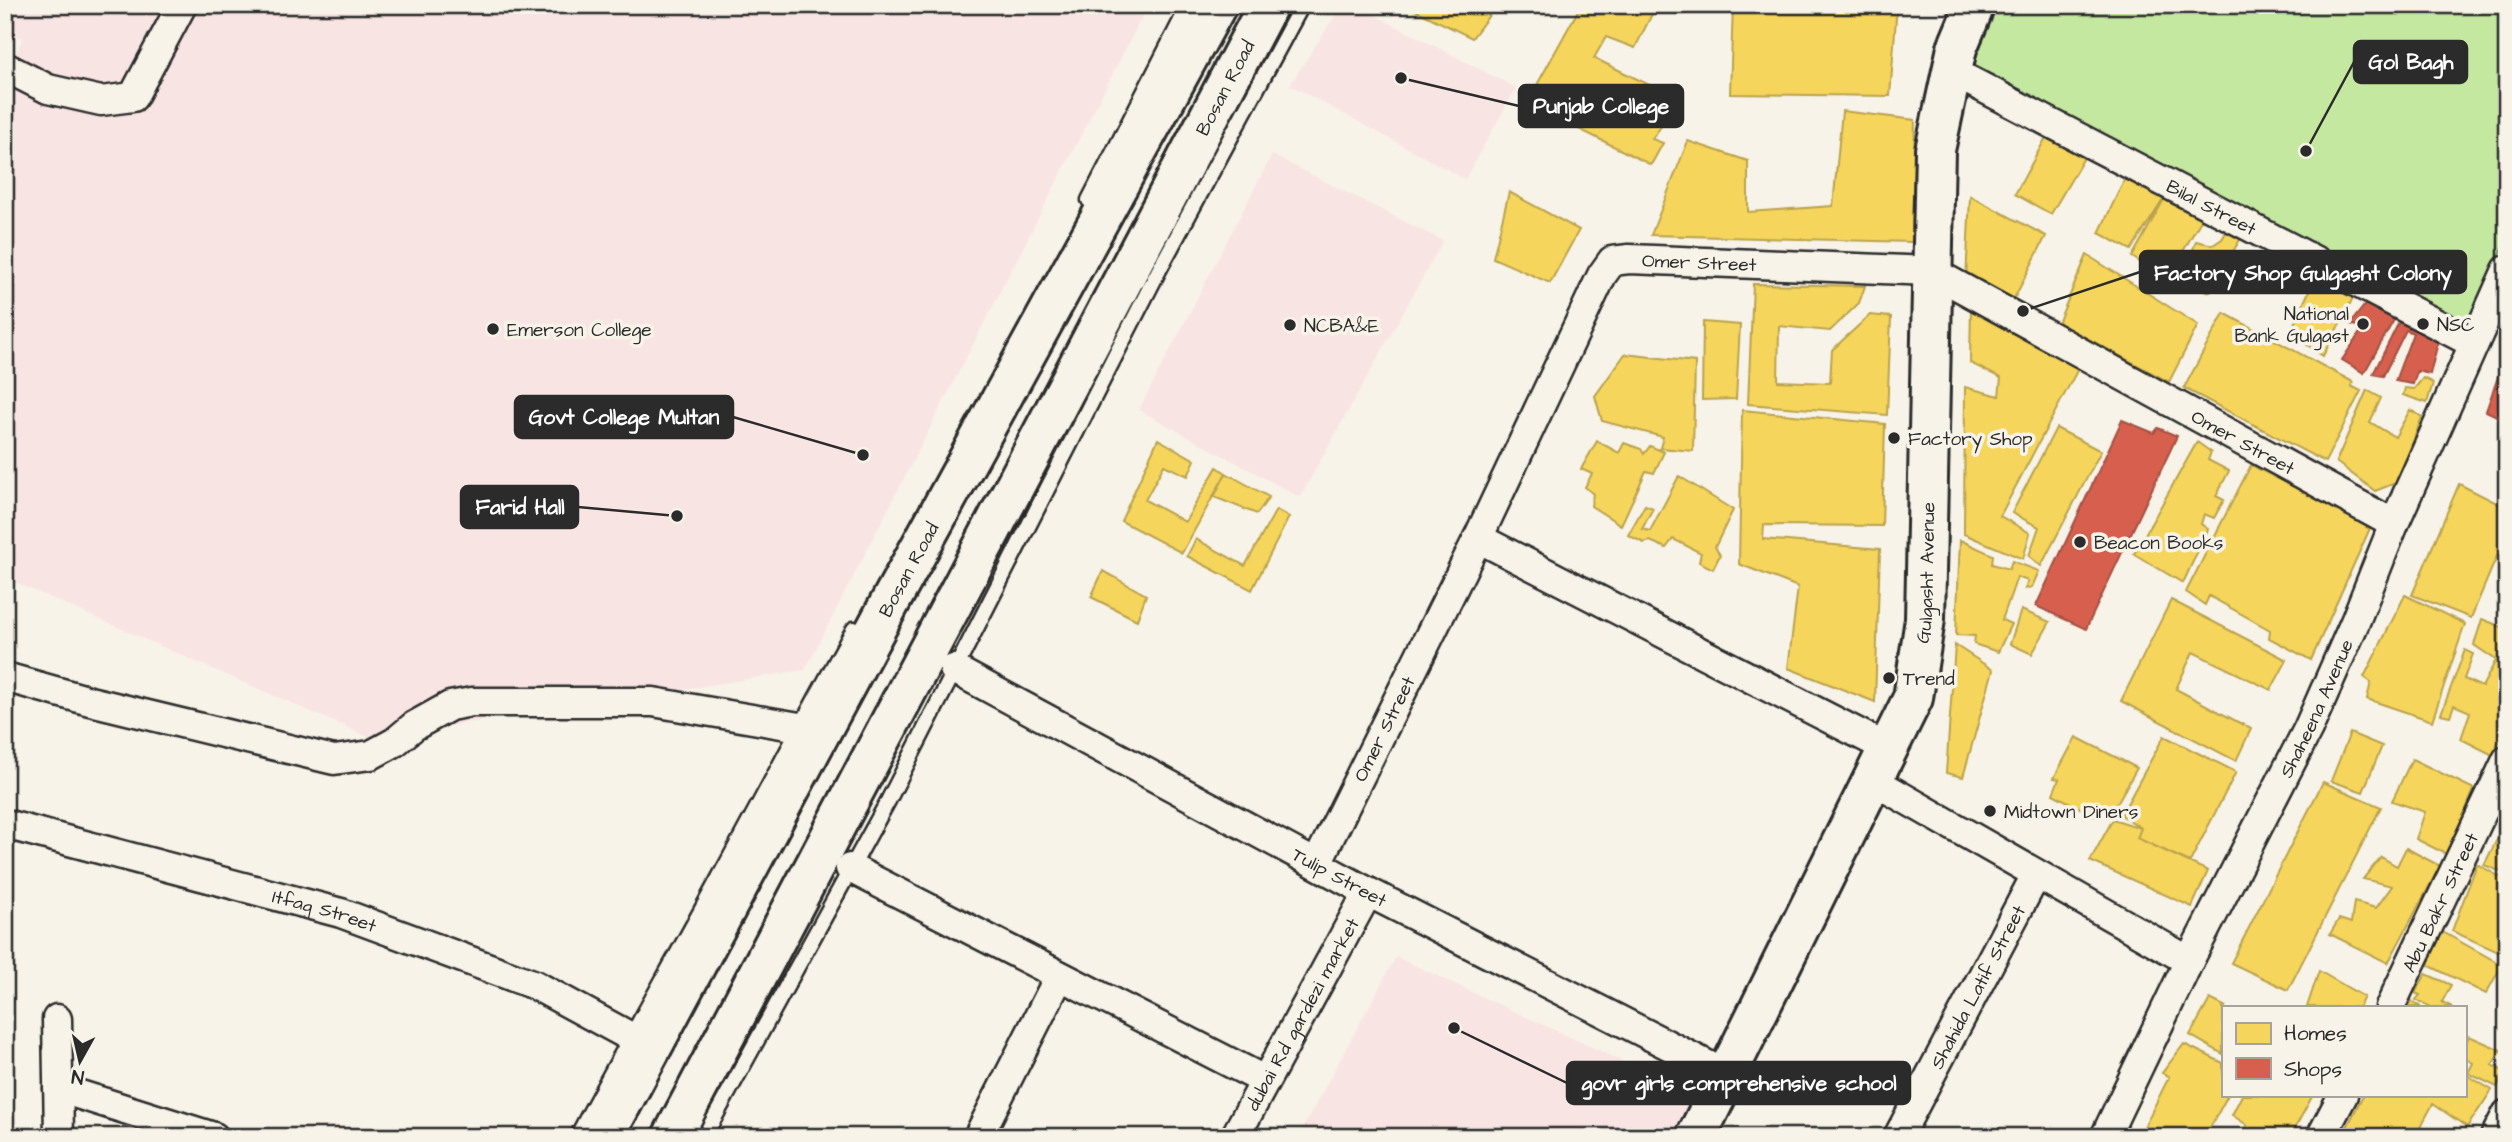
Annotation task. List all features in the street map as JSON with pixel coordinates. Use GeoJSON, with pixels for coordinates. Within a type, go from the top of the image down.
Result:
{"type":"FeatureCollection","features":[{"type":"Feature","properties":{"kind":"main road","name":"Bosan Road"},"geometry":{"type":"LineString","coordinates":[[604,1137],[894,595],[1217,5]]}},
{"type":"Feature","properties":{"kind":"main road","name":"Bosan Road"},"geometry":{"type":"LineString","coordinates":[[672,1137],[1268,5]]}},
{"type":"Feature","properties":{"kind":"main road","name":"Gulgasht Avenue"},"geometry":{"type":"LineString","coordinates":[[1696,1137],[1913,698],[1925,619],[1935,150],[1956,48],[1975,5]]}},
{"type":"Feature","properties":{"kind":"main road"},"geometry":{"type":"LineString","coordinates":[[665,1022],[719,1048]]}},
{"type":"Feature","properties":{"kind":"street"},"geometry":{"type":"LineString","coordinates":[[5,67],[48,89],[101,100],[133,97],[182,5]]}},
{"type":"Feature","properties":{"kind":"street","name":"Bilal Street"},"geometry":{"type":"LineString","coordinates":[[1951,71],[2473,343]]}},
{"type":"Feature","properties":{"kind":"street","name":"Omer Street"},"geometry":{"type":"LineString","coordinates":[[1317,863],[1478,538],[1602,275],[1612,261],[1629,258],[1931,271],[2394,524]]}},
{"type":"Feature","properties":{"kind":"street","name":"Shaheena Avenue"},"geometry":{"type":"LineString","coordinates":[[2105,1137],[2189,961],[2308,729],[2394,524],[2506,274]]}},
{"type":"Feature","properties":{"kind":"street"},"geometry":{"type":"LineString","coordinates":[[1478,538],[1881,765],[2035,875],[2189,961]]}},
{"type":"Feature","properties":{"kind":"street","name":"Tulip Street"},"geometry":{"type":"LineString","coordinates":[[954,669],[1368,892],[1727,1075]]}},
{"type":"Feature","properties":{"kind":"street"},"geometry":{"type":"LineString","coordinates":[[5,677],[90,701],[334,760],[371,755],[450,706],[472,702],[653,702],[799,727]]}},
{"type":"Feature","properties":{"kind":"street","name":"Abu Bakr Street"},"geometry":{"type":"LineString","coordinates":[[2390,1006],[2507,760]]}},
{"type":"Feature","properties":{"kind":"street","name":"Itfaq Street"},"geometry":{"type":"LineString","coordinates":[[5,824],[341,913],[535,985],[629,1036]]}},
{"type":"Feature","properties":{"kind":"street"},"geometry":{"type":"LineString","coordinates":[[850,869],[1264,1080]]}},
{"type":"Feature","properties":{"kind":"street","name":"Shahida Latif Street"},"geometry":{"type":"LineString","coordinates":[[1898,1137],[2035,875]]}},
{"type":"Feature","properties":{"kind":"street","name":"dubai Rd gardezi market"},"geometry":{"type":"LineString","coordinates":[[1234,1137],[1368,892]]}},
{"type":"Feature","properties":{"kind":"street"},"geometry":{"type":"LineString","coordinates":[[978,1137],[1059,977]]}},
{"type":"Feature","properties":{"kind":"street"},"geometry":{"type":"LineString","coordinates":[[57,1018],[59,1137]]}},
{"type":"Feature","properties":{"kind":"street"},"geometry":{"type":"LineString","coordinates":[[58,1088],[214,1137]]}},
{"type":"Feature","properties":{"kind":"street"},"geometry":{"type":"LineString","coordinates":[[2321,1137],[2342,1096]]}},
{"type":"Feature","properties":{"kind":"street"},"geometry":{"type":"LineString","coordinates":[[2495,1137],[2507,1114]]}},
{"type":"Feature","properties":{"kind":"lane"},"geometry":{"type":"LineString","coordinates":[[1081,216],[1189,5]]}},
{"type":"Feature","properties":{"kind":"lane"},"geometry":{"type":"LineString","coordinates":[[704,1137],[888,801],[1159,270],[1302,5]]}},
{"type":"Feature","properties":{"kind":"lane"},"geometry":{"type":"LineString","coordinates":[[964,437],[1010,352]]}},
{"type":"Feature","properties":{"kind":"lane"},"geometry":{"type":"LineString","coordinates":[[577,1137],[629,1036],[861,618]]}},
{"type":"Feature","properties":{"kind":"shaded area","name":"Emerson College"},"geometry":{"type":"Polygon","coordinates":[[[5,5],[1148,5],[805,670],[371,738],[5,578],[5,79],[23,38],[5,29],[5,5]]]}},
{"type":"Feature","properties":{"kind":"shaded area"},"geometry":{"type":"Polygon","coordinates":[[[1342,5],[1355,5],[1516,88],[1465,179],[1290,85],[1342,5]]]}},
{"type":"Feature","properties":{"kind":"shaded area","name":"NCBA&E"},"geometry":{"type":"Polygon","coordinates":[[[1272,155],[1443,241],[1300,497],[1139,410],[1272,155]]]}},
{"type":"Feature","properties":{"kind":"shaded area"},"geometry":{"type":"Polygon","coordinates":[[[1396,957],[1706,1100],[1687,1137],[1298,1137],[1396,957]]]}},
{"type":"Feature","properties":{"kind":"green space"},"geometry":{"type":"Polygon","coordinates":[[[1977,5],[2507,5],[2507,232],[2473,343],[1951,71],[1977,5]]]}},
{"type":"Feature","properties":{"kind":"building: Homes"},"geometry":{"type":"Polygon","coordinates":[[[1405,5],[1476,5],[1490,14],[1472,38],[1405,5]]]}},
{"type":"Feature","properties":{"kind":"building: Homes"},"geometry":{"type":"Polygon","coordinates":[[[1581,5],[1651,5],[1655,8],[1635,48],[1606,37],[1594,58],[1680,100],[1652,139],[1663,143],[1651,165],[1527,103],[1581,5]]]}},
{"type":"Feature","properties":{"kind":"building: Homes"},"geometry":{"type":"Polygon","coordinates":[[[1733,5],[1897,5],[1890,96],[1730,94],[1733,5]]]}},
{"type":"Feature","properties":{"kind":"building: Homes"},"geometry":{"type":"Polygon","coordinates":[[[1842,111],[1915,120],[1912,242],[1651,235],[1688,141],[1748,161],[1748,212],[1833,206],[1842,111]]]}},
{"type":"Feature","properties":{"kind":"building: Homes"},"geometry":{"type":"Polygon","coordinates":[[[2050,130],[2088,151],[2051,214],[2015,194],[2050,130]]]}},
{"type":"Feature","properties":{"kind":"building: Homes"},"geometry":{"type":"Polygon","coordinates":[[[2129,170],[2168,192],[2131,250],[2099,233],[2129,170]]]}},
{"type":"Feature","properties":{"kind":"building: Homes"},"geometry":{"type":"Polygon","coordinates":[[[1509,192],[1579,230],[1550,283],[1493,258],[1509,192]]]}},
{"type":"Feature","properties":{"kind":"building: Homes"},"geometry":{"type":"Polygon","coordinates":[[[2168,192],[2204,215],[2167,279],[2132,257],[2168,192]]]}},
{"type":"Feature","properties":{"kind":"building: Homes"},"geometry":{"type":"Polygon","coordinates":[[[1970,196],[2046,236],[2013,301],[1966,281],[1970,196]]]}},
{"type":"Feature","properties":{"kind":"building: Homes"},"geometry":{"type":"Polygon","coordinates":[[[2232,222],[2246,229],[2210,292],[2193,286],[2201,262],[2190,258],[2196,241],[2213,245],[2222,239],[2232,222]]]}},
{"type":"Feature","properties":{"kind":"building: Homes"},"geometry":{"type":"Polygon","coordinates":[[[2087,255],[2198,325],[2169,382],[2058,323],[2087,255]]]}},
{"type":"Feature","properties":{"kind":"building: Homes"},"geometry":{"type":"Polygon","coordinates":[[[2316,276],[2354,296],[2323,356],[2290,333],[2316,276]]]}},
{"type":"Feature","properties":{"kind":"building: Homes"},"geometry":{"type":"Polygon","coordinates":[[[1753,284],[1865,286],[1859,303],[1830,331],[1779,326],[1778,381],[1830,383],[1832,350],[1870,315],[1891,317],[1887,415],[1748,404],[1753,284]]]}},
{"type":"Feature","properties":{"kind":"building: Homes"},"geometry":{"type":"Polygon","coordinates":[[[1971,304],[2079,367],[2000,516],[2030,533],[2023,559],[1964,534],[1965,387],[1999,396],[2001,378],[1970,363],[1971,304]]]}},
{"type":"Feature","properties":{"kind":"building: Homes"},"geometry":{"type":"Polygon","coordinates":[[[2224,313],[2353,382],[2351,386],[2361,391],[2325,462],[2184,388],[2224,313]]]}},
{"type":"Feature","properties":{"kind":"building: Homes"},"geometry":{"type":"Polygon","coordinates":[[[1703,322],[1740,325],[1736,399],[1702,400],[1703,322]]]}},
{"type":"Feature","properties":{"kind":"building: Homes"},"geometry":{"type":"Polygon","coordinates":[[[1625,354],[1695,362],[1693,451],[1660,448],[1663,437],[1602,421],[1595,396],[1625,354]]]}},
{"type":"Feature","properties":{"kind":"building: Homes"},"geometry":{"type":"Polygon","coordinates":[[[2423,378],[2433,383],[2427,403],[2403,395],[2405,388],[2414,389],[2423,378]]]}},
{"type":"Feature","properties":{"kind":"building: Homes"},"geometry":{"type":"Polygon","coordinates":[[[2367,390],[2381,398],[2370,422],[2395,437],[2410,410],[2422,417],[2398,482],[2375,491],[2336,462],[2367,390]]]}},
{"type":"Feature","properties":{"kind":"building: Homes"},"geometry":{"type":"Polygon","coordinates":[[[1742,410],[1885,424],[1882,526],[1764,525],[1763,539],[1880,549],[1875,702],[1788,668],[1798,587],[1739,564],[1742,410]]]}},
{"type":"Feature","properties":{"kind":"building: Homes"},"geometry":{"type":"Polygon","coordinates":[[[2056,428],[2101,451],[2041,566],[2029,556],[2039,527],[2012,513],[2056,428]]]}},
{"type":"Feature","properties":{"kind":"building: Homes"},"geometry":{"type":"Polygon","coordinates":[[[1158,439],[1195,460],[1188,476],[1164,465],[1145,500],[1185,522],[1217,467],[1226,473],[1182,553],[1121,521],[1158,439]]]}},
{"type":"Feature","properties":{"kind":"building: Homes"},"geometry":{"type":"Polygon","coordinates":[[[1597,441],[1619,453],[1624,443],[1641,449],[1644,454],[1650,446],[1664,452],[1654,473],[1646,471],[1621,525],[1591,506],[1593,494],[1585,487],[1592,474],[1581,469],[1597,441]]]}},
{"type":"Feature","properties":{"kind":"building: Homes"},"geometry":{"type":"Polygon","coordinates":[[[2197,442],[2211,452],[2208,460],[2229,471],[2216,496],[2224,500],[2214,518],[2204,514],[2201,524],[2208,529],[2183,583],[2134,554],[2197,442]]]}},
{"type":"Feature","properties":{"kind":"building: Homes"},"geometry":{"type":"Polygon","coordinates":[[[2251,465],[2371,526],[2311,660],[2269,638],[2270,630],[2209,596],[2205,605],[2186,592],[2251,465]]]}},
{"type":"Feature","properties":{"kind":"building: Homes"},"geometry":{"type":"Polygon","coordinates":[[[1226,473],[1269,497],[1257,514],[1214,497],[1226,473]]]}},
{"type":"Feature","properties":{"kind":"building: Homes"},"geometry":{"type":"Polygon","coordinates":[[[1679,476],[1733,510],[1715,547],[1720,555],[1713,569],[1699,562],[1701,553],[1673,539],[1666,548],[1650,541],[1644,543],[1628,535],[1645,505],[1653,508],[1642,529],[1650,531],[1679,476]]]}},
{"type":"Feature","properties":{"kind":"building: Homes"},"geometry":{"type":"Polygon","coordinates":[[[2459,484],[2507,508],[2507,532],[2471,618],[2412,595],[2459,484]]]}},
{"type":"Feature","properties":{"kind":"building: Homes"},"geometry":{"type":"Polygon","coordinates":[[[1276,510],[1289,517],[1252,590],[1187,556],[1196,539],[1245,566],[1276,510]]]}},
{"type":"Feature","properties":{"kind":"building: Homes"},"geometry":{"type":"Polygon","coordinates":[[[1960,540],[1993,555],[1992,564],[2009,569],[2012,561],[2039,571],[2032,587],[2025,589],[2028,581],[2017,577],[2002,620],[2011,624],[1998,652],[1974,644],[1975,636],[1956,635],[1960,540]]]}},
{"type":"Feature","properties":{"kind":"building: Homes"},"geometry":{"type":"Polygon","coordinates":[[[1103,571],[1146,595],[1137,620],[1091,597],[1103,571]]]}},
{"type":"Feature","properties":{"kind":"building: Homes"},"geometry":{"type":"Polygon","coordinates":[[[2405,595],[2465,624],[2432,721],[2367,699],[2371,682],[2364,677],[2405,595]]]}},
{"type":"Feature","properties":{"kind":"building: Homes"},"geometry":{"type":"Polygon","coordinates":[[[2171,600],[2287,660],[2271,690],[2193,652],[2176,689],[2251,729],[2236,761],[2121,701],[2171,600]]]}},
{"type":"Feature","properties":{"kind":"building: Homes"},"geometry":{"type":"Polygon","coordinates":[[[2021,610],[2050,622],[2032,654],[2010,644],[2021,610]]]}},
{"type":"Feature","properties":{"kind":"building: Homes"},"geometry":{"type":"Polygon","coordinates":[[[2482,619],[2507,629],[2507,721],[2493,755],[2461,739],[2470,712],[2454,705],[2450,716],[2441,714],[2465,650],[2473,654],[2464,679],[2482,687],[2496,660],[2474,645],[2482,619]]]}},
{"type":"Feature","properties":{"kind":"building: Homes"},"geometry":{"type":"Polygon","coordinates":[[[1955,645],[1993,670],[1963,777],[1946,773],[1955,645]]]}},
{"type":"Feature","properties":{"kind":"building: Homes"},"geometry":{"type":"Polygon","coordinates":[[[2350,733],[2382,746],[2363,792],[2331,781],[2350,733]]]}},
{"type":"Feature","properties":{"kind":"building: Homes"},"geometry":{"type":"Polygon","coordinates":[[[2164,736],[2236,772],[2190,862],[2137,838],[2141,828],[2121,815],[2164,736]]]}},
{"type":"Feature","properties":{"kind":"building: Homes"},"geometry":{"type":"Polygon","coordinates":[[[2076,737],[2137,768],[2111,814],[2101,812],[2097,817],[2053,794],[2059,779],[2054,778],[2076,737]]]}},
{"type":"Feature","properties":{"kind":"building: Homes"},"geometry":{"type":"Polygon","coordinates":[[[2412,759],[2474,789],[2448,855],[2416,839],[2425,812],[2392,801],[2412,759]]]}},
{"type":"Feature","properties":{"kind":"building: Homes"},"geometry":{"type":"Polygon","coordinates":[[[2323,782],[2381,807],[2288,990],[2231,963],[2323,782]]]}},
{"type":"Feature","properties":{"kind":"building: Homes"},"geometry":{"type":"Polygon","coordinates":[[[2113,819],[2141,828],[2137,838],[2208,871],[2192,907],[2090,861],[2113,819]]]}},
{"type":"Feature","properties":{"kind":"building: Homes"},"geometry":{"type":"Polygon","coordinates":[[[2507,820],[2507,874],[2484,865],[2507,820]]]}},
{"type":"Feature","properties":{"kind":"building: Homes"},"geometry":{"type":"Polygon","coordinates":[[[2406,848],[2440,866],[2388,963],[2330,934],[2339,919],[2351,923],[2354,902],[2376,908],[2392,886],[2363,879],[2381,857],[2397,866],[2406,848]]]}},
{"type":"Feature","properties":{"kind":"building: Homes"},"geometry":{"type":"Polygon","coordinates":[[[2477,864],[2507,881],[2507,894],[2500,911],[2507,915],[2507,956],[2452,931],[2477,864]]]}},
{"type":"Feature","properties":{"kind":"building: Homes"},"geometry":{"type":"Polygon","coordinates":[[[2441,931],[2502,965],[2486,994],[2428,965],[2441,931]]]}},
{"type":"Feature","properties":{"kind":"building: Homes"},"geometry":{"type":"Polygon","coordinates":[[[2319,971],[2364,997],[2360,1006],[2307,1006],[2319,971]]]}},
{"type":"Feature","properties":{"kind":"building: Homes"},"geometry":{"type":"Polygon","coordinates":[[[2426,974],[2451,985],[2442,1002],[2450,1006],[2429,1006],[2416,1000],[2420,995],[2415,993],[2426,974]]]}},
{"type":"Feature","properties":{"kind":"building: Homes"},"geometry":{"type":"Polygon","coordinates":[[[2410,997],[2413,1003],[2419,1006],[2406,1006],[2410,997]]]}},
{"type":"Feature","properties":{"kind":"building: Homes"},"geometry":{"type":"Polygon","coordinates":[[[2210,999],[2224,1006],[2222,1053],[2190,1035],[2210,999]]]}},
{"type":"Feature","properties":{"kind":"building: Homes"},"geometry":{"type":"Polygon","coordinates":[[[2469,1036],[2501,1050],[2492,1065],[2505,1072],[2497,1087],[2468,1073],[2473,1063],[2466,1059],[2469,1036]]]}},
{"type":"Feature","properties":{"kind":"building: Homes"},"geometry":{"type":"Polygon","coordinates":[[[2184,1044],[2222,1063],[2222,1096],[2227,1096],[2205,1137],[2139,1137],[2169,1077],[2162,1073],[2184,1044]]]}},
{"type":"Feature","properties":{"kind":"building: Homes"},"geometry":{"type":"Polygon","coordinates":[[[2466,1075],[2492,1090],[2467,1127],[2433,1104],[2415,1137],[2342,1137],[2362,1096],[2466,1096],[2466,1075]]]}},
{"type":"Feature","properties":{"kind":"building: Homes"},"geometry":{"type":"Polygon","coordinates":[[[2242,1096],[2312,1096],[2290,1137],[2241,1137],[2247,1125],[2232,1115],[2242,1096]]]}},
{"type":"Feature","properties":{"kind":"building: Shops"},"geometry":{"type":"Polygon","coordinates":[[[2371,297],[2399,311],[2364,373],[2342,360],[2363,328],[2350,324],[2371,297]]]}},
{"type":"Feature","properties":{"kind":"building: Shops"},"geometry":{"type":"Polygon","coordinates":[[[2404,312],[2439,339],[2430,374],[2417,371],[2413,384],[2395,381],[2413,333],[2406,330],[2383,376],[2373,374],[2404,312]]]}},
{"type":"Feature","properties":{"kind":"building: Shops"},"geometry":{"type":"Polygon","coordinates":[[[2507,351],[2507,421],[2486,411],[2507,351]]]}},
{"type":"Feature","properties":{"kind":"building: Shops"},"geometry":{"type":"Polygon","coordinates":[[[2122,420],[2154,433],[2158,428],[2177,436],[2086,629],[2036,606],[2122,420]]]}},
{"type":"Feature","properties":{"kind":"place","name":"Punjab College"},"geometry":{"type":"Point","coordinates":[1401,78]}},
{"type":"Feature","properties":{"kind":"place","name":"Gol Bagh"},"geometry":{"type":"Point","coordinates":[2306,151]}},
{"type":"Feature","properties":{"kind":"place","name":"Factory Shop Gulgasht Colony"},"geometry":{"type":"Point","coordinates":[2023,311]}},
{"type":"Feature","properties":{"kind":"place","name":"National Bank Gulgast"},"geometry":{"type":"Point","coordinates":[2363,324]}},
{"type":"Feature","properties":{"kind":"place","name":"NSC"},"geometry":{"type":"Point","coordinates":[2423,324]}},
{"type":"Feature","properties":{"kind":"place","name":"NCBA&E"},"geometry":{"type":"Point","coordinates":[1290,325]}},
{"type":"Feature","properties":{"kind":"place","name":"Emerson College"},"geometry":{"type":"Point","coordinates":[493,329]}},
{"type":"Feature","properties":{"kind":"place","name":"Factory Shop"},"geometry":{"type":"Point","coordinates":[1894,438]}},
{"type":"Feature","properties":{"kind":"place","name":"Govt College Multan"},"geometry":{"type":"Point","coordinates":[863,455]}},
{"type":"Feature","properties":{"kind":"place","name":"Farid Hall"},"geometry":{"type":"Point","coordinates":[677,516]}},
{"type":"Feature","properties":{"kind":"place","name":"Beacon Books"},"geometry":{"type":"Point","coordinates":[2080,542]}},
{"type":"Feature","properties":{"kind":"place","name":"Trend"},"geometry":{"type":"Point","coordinates":[1889,678]}},
{"type":"Feature","properties":{"kind":"place","name":"Midtown Diners"},"geometry":{"type":"Point","coordinates":[1990,811]}},
{"type":"Feature","properties":{"kind":"place","name":"govr girls comprehensive school"},"geometry":{"type":"Point","coordinates":[1454,1028]}}]}
